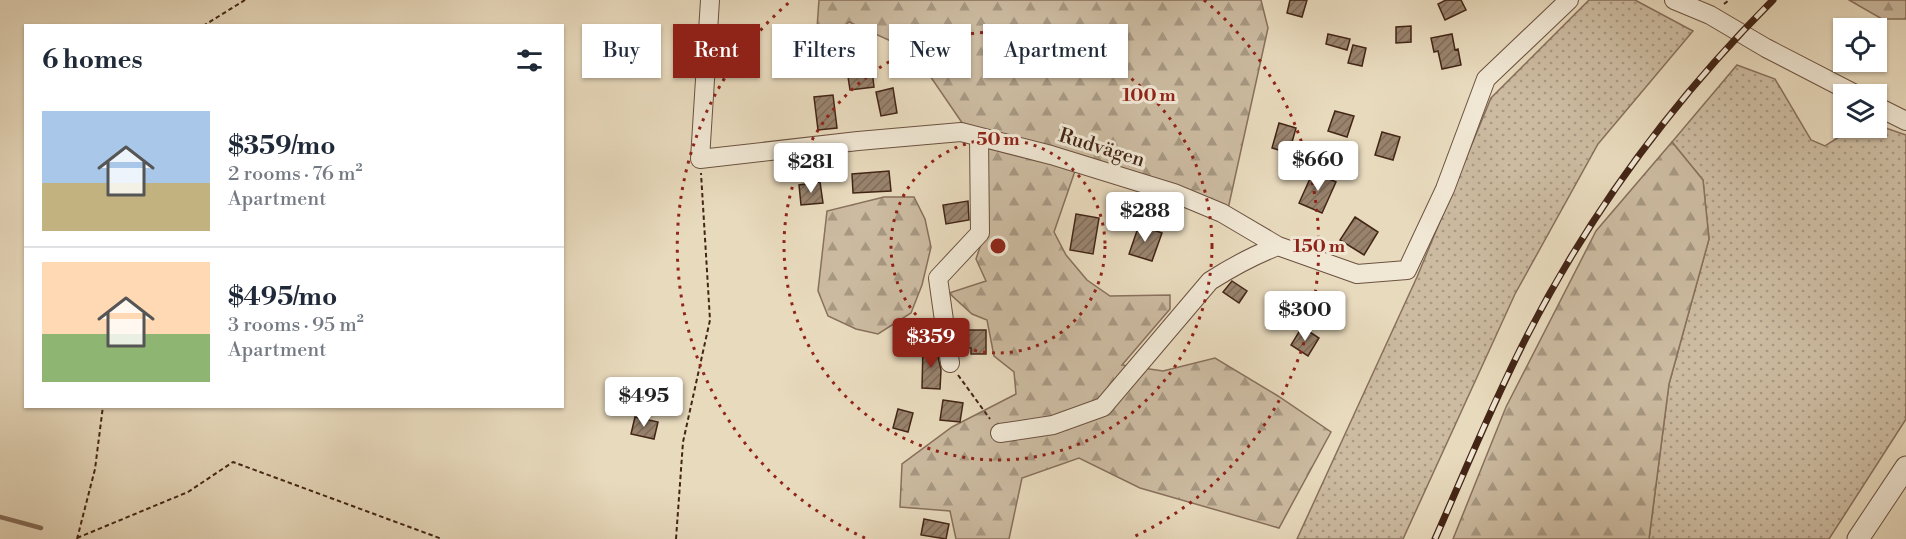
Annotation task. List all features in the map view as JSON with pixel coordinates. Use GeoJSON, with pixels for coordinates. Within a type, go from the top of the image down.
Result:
{"type":"FeatureCollection","features":[{"type":"Feature","properties":{"kind":"street"},"geometry":{"type":"LineString","coordinates":[[700,159],[710,0]]}},
{"type":"Feature","properties":{"kind":"street","name":"Rudvägen"},"geometry":{"type":"LineString","coordinates":[[700,159],[961,132],[1051,155],[1174,193],[1222,213],[1278,246],[1357,274],[1407,270],[1444,189],[1486,79],[1569,0]]}},
{"type":"Feature","properties":{"kind":"street"},"geometry":{"type":"LineString","coordinates":[[1674,0],[1710,15],[1766,48],[1836,84]]}},
{"type":"Feature","properties":{"kind":"street"},"geometry":{"type":"LineString","coordinates":[[1887,112],[1906,121]]}},
{"type":"Feature","properties":{"kind":"street"},"geometry":{"type":"LineString","coordinates":[[950,363],[939,278],[980,233],[979,137]]}},
{"type":"Feature","properties":{"kind":"street"},"geometry":{"type":"LineString","coordinates":[[1000,433],[1053,425],[1103,407],[1210,281],[1259,253],[1278,246]]}},
{"type":"Feature","properties":{"kind":"street"},"geometry":{"type":"LineString","coordinates":[[1858,539],[1906,467]]}},
{"type":"Feature","properties":{"kind":"path"},"geometry":{"type":"LineString","coordinates":[[205,24],[245,0]]}},
{"type":"Feature","properties":{"kind":"path"},"geometry":{"type":"LineString","coordinates":[[676,539],[683,442],[710,320],[700,159]]}},
{"type":"Feature","properties":{"kind":"path"},"geometry":{"type":"LineString","coordinates":[[950,363],[1000,433]]}},
{"type":"Feature","properties":{"kind":"path"},"geometry":{"type":"LineString","coordinates":[[77,538],[96,469],[103,408]]}},
{"type":"Feature","properties":{"kind":"path"},"geometry":{"type":"LineString","coordinates":[[77,538],[188,492],[233,462],[442,539]]}},
{"type":"Feature","properties":{"kind":"green space"},"geometry":{"type":"Polygon","coordinates":[[[819,0],[1261,0],[1268,28],[1228,209],[965,127],[931,78],[971,78],[971,24],[889,24],[889,40],[877,35],[877,24],[849,22],[847,24],[817,24],[819,0]]]}},
{"type":"Feature","properties":{"kind":"green space"},"geometry":{"type":"Polygon","coordinates":[[[1589,0],[1635,0],[1693,31],[1598,144],[1515,294],[1403,539],[1297,539],[1417,277],[1491,98],[1589,0]]]}},
{"type":"Feature","properties":{"kind":"green space"},"geometry":{"type":"Polygon","coordinates":[[[1849,0],[1906,0],[1906,19],[1880,18],[1849,0]]]}},
{"type":"Feature","properties":{"kind":"green space"},"geometry":{"type":"Polygon","coordinates":[[[1737,65],[1775,79],[1811,140],[1825,146],[1837,138],[1887,138],[1887,128],[1906,135],[1906,419],[1829,539],[1649,539],[1669,384],[1709,239],[1703,180],[1672,142],[1737,65]]]}},
{"type":"Feature","properties":{"kind":"green space"},"geometry":{"type":"Polygon","coordinates":[[[1672,142],[1703,180],[1709,239],[1669,384],[1649,539],[1453,539],[1506,407],[1596,231],[1672,142]]]}},
{"type":"Feature","properties":{"kind":"green space"},"geometry":{"type":"Polygon","coordinates":[[[985,144],[1075,171],[1054,232],[1066,255],[1087,280],[1110,296],[1170,295],[1170,309],[1122,365],[1163,371],[1215,358],[1278,396],[1331,432],[1279,528],[1140,488],[1079,458],[1022,478],[1009,539],[956,539],[950,511],[900,507],[902,464],[952,427],[1016,394],[1014,372],[994,356],[987,320],[972,314],[949,293],[986,281],[976,259],[983,238],[985,144]]]}},
{"type":"Feature","properties":{"kind":"green space"},"geometry":{"type":"Polygon","coordinates":[[[884,197],[914,197],[925,219],[931,247],[922,285],[911,313],[878,334],[856,329],[828,316],[818,291],[827,211],[884,197]]]}},
{"type":"Feature","properties":{"kind":"building"},"geometry":{"type":"Polygon","coordinates":[[[1290,0],[1307,0],[1302,17],[1287,13],[1290,0]]]}},
{"type":"Feature","properties":{"kind":"building"},"geometry":{"type":"Polygon","coordinates":[[[1446,0],[1461,0],[1466,10],[1445,20],[1438,4],[1446,0]]]}},
{"type":"Feature","properties":{"kind":"building"},"geometry":{"type":"Polygon","coordinates":[[[1411,26],[1411,42],[1396,43],[1396,27],[1411,26]]]}},
{"type":"Feature","properties":{"kind":"building"},"geometry":{"type":"Polygon","coordinates":[[[1328,34],[1350,39],[1347,50],[1326,44],[1328,34]]]}},
{"type":"Feature","properties":{"kind":"building"},"geometry":{"type":"Polygon","coordinates":[[[1452,34],[1461,65],[1442,69],[1438,51],[1434,52],[1431,38],[1452,34]]]}},
{"type":"Feature","properties":{"kind":"building"},"geometry":{"type":"Polygon","coordinates":[[[1353,45],[1366,48],[1362,66],[1348,63],[1353,45]]]}},
{"type":"Feature","properties":{"kind":"building"},"geometry":{"type":"Polygon","coordinates":[[[848,78],[873,78],[874,87],[850,90],[848,78]]]}},
{"type":"Feature","properties":{"kind":"building"},"geometry":{"type":"Polygon","coordinates":[[[893,88],[897,113],[881,116],[876,92],[893,88]]]}},
{"type":"Feature","properties":{"kind":"building"},"geometry":{"type":"Polygon","coordinates":[[[833,95],[837,128],[818,130],[814,97],[833,95]]]}},
{"type":"Feature","properties":{"kind":"building"},"geometry":{"type":"Polygon","coordinates":[[[1335,111],[1354,116],[1347,137],[1328,131],[1335,111]]]}},
{"type":"Feature","properties":{"kind":"building"},"geometry":{"type":"Polygon","coordinates":[[[1279,123],[1296,128],[1289,153],[1272,148],[1279,123]]]}},
{"type":"Feature","properties":{"kind":"building"},"geometry":{"type":"Polygon","coordinates":[[[1382,132],[1400,137],[1393,160],[1375,155],[1382,132]]]}},
{"type":"Feature","properties":{"kind":"building"},"geometry":{"type":"Polygon","coordinates":[[[889,171],[891,191],[853,193],[852,174],[889,171]]]}},
{"type":"Feature","properties":{"kind":"building"},"geometry":{"type":"Polygon","coordinates":[[[1313,172],[1336,182],[1322,213],[1299,203],[1313,172]]]}},
{"type":"Feature","properties":{"kind":"building"},"geometry":{"type":"Polygon","coordinates":[[[820,182],[823,203],[801,205],[799,185],[820,182]]]}},
{"type":"Feature","properties":{"kind":"building"},"geometry":{"type":"Polygon","coordinates":[[[968,201],[969,220],[946,224],[943,205],[968,201]]]}},
{"type":"Feature","properties":{"kind":"building"},"geometry":{"type":"Polygon","coordinates":[[[1076,214],[1099,218],[1093,254],[1070,250],[1076,214]]]}},
{"type":"Feature","properties":{"kind":"building"},"geometry":{"type":"Polygon","coordinates":[[[1355,217],[1378,232],[1364,255],[1340,240],[1355,217]]]}},
{"type":"Feature","properties":{"kind":"building"},"geometry":{"type":"Polygon","coordinates":[[[1139,225],[1162,233],[1152,261],[1129,254],[1139,225]]]}},
{"type":"Feature","properties":{"kind":"building"},"geometry":{"type":"Polygon","coordinates":[[[1232,281],[1247,291],[1239,303],[1223,292],[1232,281]]]}},
{"type":"Feature","properties":{"kind":"building"},"geometry":{"type":"Polygon","coordinates":[[[1302,327],[1319,338],[1308,356],[1291,345],[1302,327]]]}},
{"type":"Feature","properties":{"kind":"building"},"geometry":{"type":"Polygon","coordinates":[[[965,330],[986,330],[986,354],[971,354],[971,348],[965,348],[965,330]]]}},
{"type":"Feature","properties":{"kind":"building"},"geometry":{"type":"Polygon","coordinates":[[[923,347],[936,348],[941,370],[940,389],[922,388],[923,347]]]}},
{"type":"Feature","properties":{"kind":"building"},"geometry":{"type":"Polygon","coordinates":[[[943,400],[963,403],[960,422],[940,420],[943,400]]]}},
{"type":"Feature","properties":{"kind":"building"},"geometry":{"type":"Polygon","coordinates":[[[898,409],[913,413],[908,432],[893,428],[898,409]]]}},
{"type":"Feature","properties":{"kind":"building"},"geometry":{"type":"Polygon","coordinates":[[[635,417],[658,422],[654,439],[631,434],[635,417]]]}},
{"type":"Feature","properties":{"kind":"building"},"geometry":{"type":"Polygon","coordinates":[[[924,519],[949,524],[946,539],[921,535],[924,519]]]}},
{"type":"Feature","properties":{"kind":"waterway"},"geometry":{"type":"LineString","coordinates":[[0,517],[41,528]]}},
{"type":"Feature","properties":{"kind":"railway"},"geometry":{"type":"LineString","coordinates":[[1435,539],[1527,336],[1579,245],[1637,158],[1669,117],[1702,77],[1773,0]]}}]}
